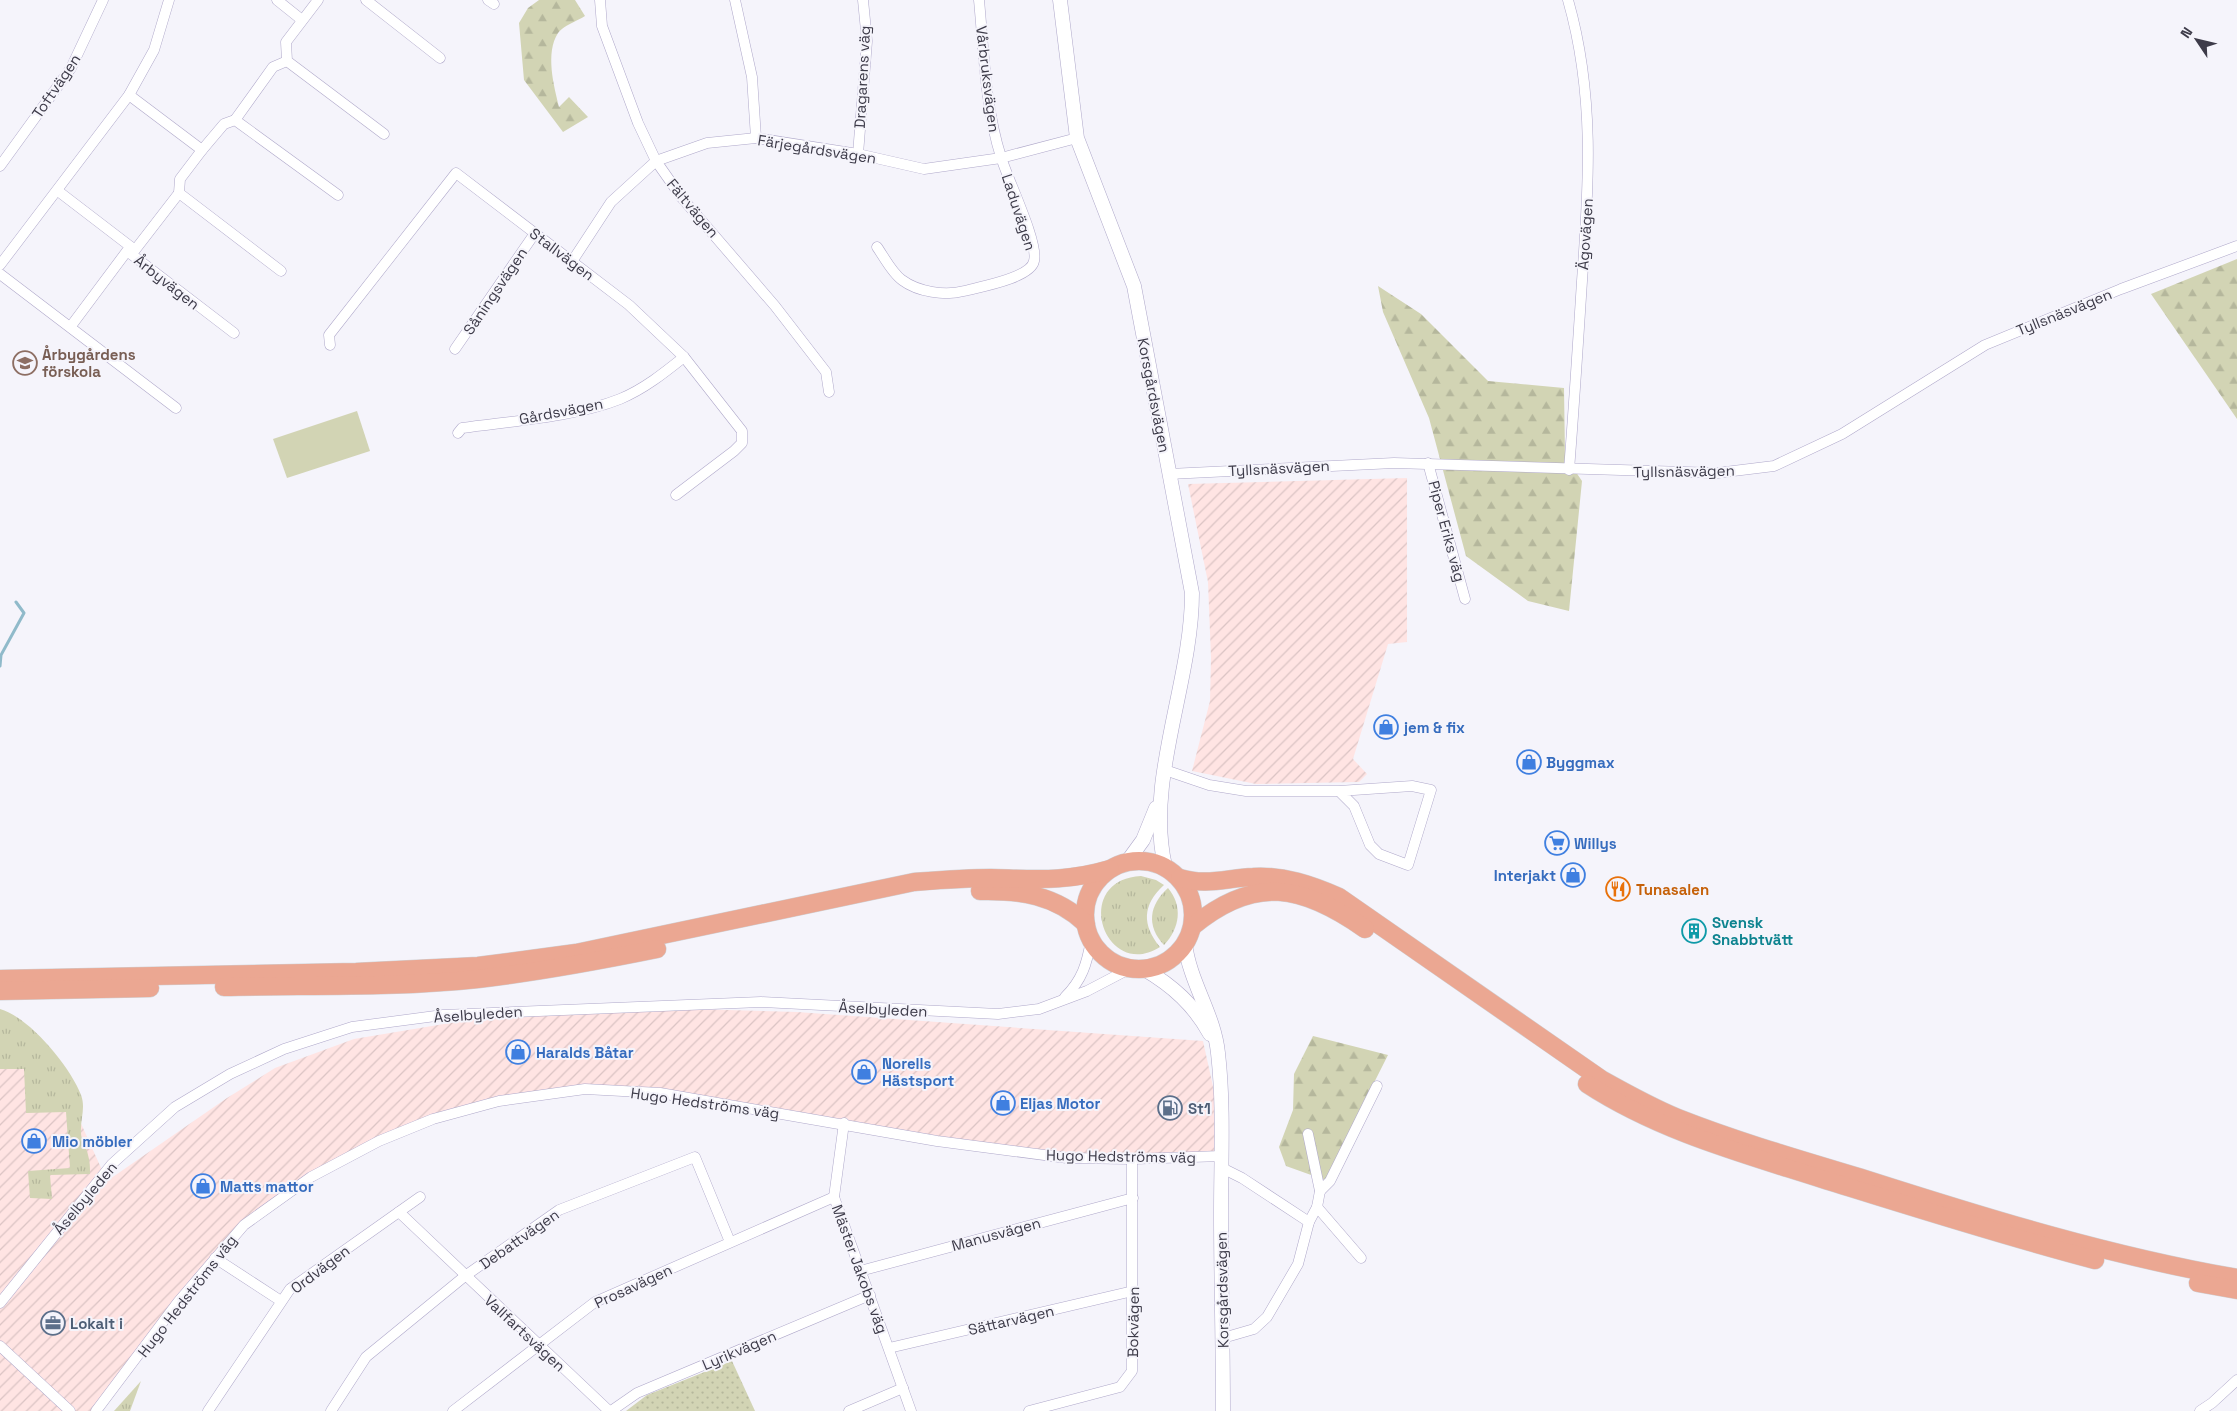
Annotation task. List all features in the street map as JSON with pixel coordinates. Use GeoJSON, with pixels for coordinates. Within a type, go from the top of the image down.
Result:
{"type":"FeatureCollection","features":[{"type":"Feature","properties":{"kind":"highway"},"geometry":{"type":"LineString","coordinates":[[0,978],[356,972],[478,966],[576,953],[914,882],[957,879],[1053,881],[1110,869],[1127,862],[1146,861],[1165,866],[1180,878],[1193,905],[1193,926],[1185,944],[1167,961],[1137,968],[1108,959],[1089,932],[1066,907],[1048,898],[990,890],[912,894],[858,904],[580,965],[477,979],[398,984],[0,991]]}},
{"type":"Feature","properties":{"kind":"highway"},"geometry":{"type":"LineString","coordinates":[[1089,932],[1088,897],[1097,881],[1110,869]]}},
{"type":"Feature","properties":{"kind":"highway"},"geometry":{"type":"LineString","coordinates":[[1180,878],[1202,883],[1255,876],[1273,878],[1304,883],[1339,897],[1601,1078],[1643,1102],[1703,1128],[2040,1233],[2127,1256],[2237,1278]]}},
{"type":"Feature","properties":{"kind":"highway"},"geometry":{"type":"LineString","coordinates":[[1193,926],[1222,904],[1240,896],[1256,892],[1278,892],[1314,900],[1348,916],[1594,1089],[1637,1113],[1672,1129],[1710,1143],[1993,1232],[2123,1267],[2237,1290]]}},
{"type":"Feature","properties":{"kind":"street","name":"Toftvägen"},"geometry":{"type":"LineString","coordinates":[[0,166],[72,68],[103,0]]}},
{"type":"Feature","properties":{"kind":"street"},"geometry":{"type":"LineString","coordinates":[[0,265],[129,95],[154,50],[169,0]]}},
{"type":"Feature","properties":{"kind":"street"},"geometry":{"type":"LineString","coordinates":[[277,0],[302,20]]}},
{"type":"Feature","properties":{"kind":"street"},"geometry":{"type":"LineString","coordinates":[[318,0],[286,42],[286,61],[384,134]]}},
{"type":"Feature","properties":{"kind":"street"},"geometry":{"type":"LineString","coordinates":[[366,0],[440,58]]}},
{"type":"Feature","properties":{"kind":"street","name":"Fältvägen"},"geometry":{"type":"LineString","coordinates":[[600,0],[602,26],[638,123],[656,161],[682,198],[775,306],[826,372],[829,392]]}},
{"type":"Feature","properties":{"kind":"street"},"geometry":{"type":"LineString","coordinates":[[735,0],[752,78],[756,138]]}},
{"type":"Feature","properties":{"kind":"street","name":"Dragarens väg"},"geometry":{"type":"LineString","coordinates":[[858,154],[867,41],[863,0]]}},
{"type":"Feature","properties":{"kind":"street","name":"Vårbruksvägen"},"geometry":{"type":"LineString","coordinates":[[978,0],[993,128],[1001,158]]}},
{"type":"Feature","properties":{"kind":"street","name":"Korsgårdsvägen"},"geometry":{"type":"LineString","coordinates":[[1060,0],[1077,138],[1134,286],[1192,594],[1192,620],[1160,798],[1159,834],[1165,866]]}},
{"type":"Feature","properties":{"kind":"street","name":"Ägovägen"},"geometry":{"type":"LineString","coordinates":[[1568,0],[1577,32],[1589,126],[1588,201],[1570,470]]}},
{"type":"Feature","properties":{"kind":"street","name":"Årbyvägen"},"geometry":{"type":"LineString","coordinates":[[71,326],[180,192],[180,178],[202,150],[224,124],[235,120],[273,67],[286,61]]}},
{"type":"Feature","properties":{"kind":"street"},"geometry":{"type":"LineString","coordinates":[[129,95],[202,150]]}},
{"type":"Feature","properties":{"kind":"street"},"geometry":{"type":"LineString","coordinates":[[235,120],[338,195]]}},
{"type":"Feature","properties":{"kind":"street","name":"Färjegårdsvägen"},"geometry":{"type":"LineString","coordinates":[[573,260],[611,202],[656,161],[707,143],[756,138],[858,154],[924,169],[1001,158],[1077,138]]}},
{"type":"Feature","properties":{"kind":"street","name":"Laduvägen"},"geometry":{"type":"LineString","coordinates":[[876,247],[901,280],[928,292],[958,293],[1004,281],[1029,270],[1034,261],[1032,245],[1001,158]]}},
{"type":"Feature","properties":{"kind":"street","name":"Stallvägen"},"geometry":{"type":"LineString","coordinates":[[330,345],[329,335],[456,173],[573,260],[629,305],[684,357],[742,431],[742,443],[734,451],[676,495]]}},
{"type":"Feature","properties":{"kind":"street","name":"Årbyvägen"},"geometry":{"type":"LineString","coordinates":[[58,191],[234,333]]}},
{"type":"Feature","properties":{"kind":"street"},"geometry":{"type":"LineString","coordinates":[[180,192],[282,271]]}},
{"type":"Feature","properties":{"kind":"street","name":"Såningsvägen"},"geometry":{"type":"LineString","coordinates":[[455,349],[535,233]]}},
{"type":"Feature","properties":{"kind":"street","name":"Tyllsnäsvägen"},"geometry":{"type":"LineString","coordinates":[[1169,474],[1428,463],[1570,470],[1717,473],[1774,466],[1842,434],[1985,345],[2121,289],[2237,246]]}},
{"type":"Feature","properties":{"kind":"street"},"geometry":{"type":"LineString","coordinates":[[0,274],[71,326],[176,408]]}},
{"type":"Feature","properties":{"kind":"street","name":"Gårdsvägen"},"geometry":{"type":"LineString","coordinates":[[458,434],[462,428],[586,409],[620,399],[656,379],[684,357]]}},
{"type":"Feature","properties":{"kind":"street","name":"Piper Eriks väg"},"geometry":{"type":"LineString","coordinates":[[1428,463],[1465,599]]}},
{"type":"Feature","properties":{"kind":"street"},"geometry":{"type":"LineString","coordinates":[[1165,770],[1237,790],[1339,791],[1412,786],[1431,790],[1408,865],[1379,854],[1370,845],[1354,806],[1339,791]]}},
{"type":"Feature","properties":{"kind":"street","name":"Korsgårdsvägen"},"geometry":{"type":"LineString","coordinates":[[1127,862],[1143,840],[1160,798]]}},
{"type":"Feature","properties":{"kind":"street","name":"Åselbyleden"},"geometry":{"type":"LineString","coordinates":[[1062,1001],[1077,985],[1084,974],[1089,932]]}},
{"type":"Feature","properties":{"kind":"street","name":"Korsgårdsvägen"},"geometry":{"type":"LineString","coordinates":[[1185,944],[1188,963],[1209,1012],[1218,1051],[1222,1162],[1223,1411]]}},
{"type":"Feature","properties":{"kind":"street","name":"Korsgårdsvägen"},"geometry":{"type":"LineString","coordinates":[[1137,968],[1174,988],[1185,999],[1199,1016],[1218,1051]]}},
{"type":"Feature","properties":{"kind":"street","name":"Åselbyleden"},"geometry":{"type":"LineString","coordinates":[[0,1303],[112,1164],[175,1107],[230,1074],[284,1049],[352,1028],[443,1015],[761,1002],[998,1014],[1039,1009],[1087,991],[1137,968]]}},
{"type":"Feature","properties":{"kind":"street"},"geometry":{"type":"LineString","coordinates":[[1320,1191],[1330,1181],[1377,1086]]}},
{"type":"Feature","properties":{"kind":"street","name":"Hugo Hedströms väg"},"geometry":{"type":"LineString","coordinates":[[96,1411],[215,1258],[244,1225],[311,1177],[379,1141],[433,1119],[499,1101],[585,1089],[660,1093],[844,1123],[937,1141],[1067,1158],[1222,1162]]}},
{"type":"Feature","properties":{"kind":"street","name":"Mäster Jakobs väg"},"geometry":{"type":"LineString","coordinates":[[844,1123],[834,1197],[911,1411]]}},
{"type":"Feature","properties":{"kind":"street"},"geometry":{"type":"LineString","coordinates":[[1223,1338],[1254,1329],[1267,1317],[1298,1264],[1309,1222],[1318,1207],[1320,1191],[1308,1134]]}},
{"type":"Feature","properties":{"kind":"street","name":"Debattvägen"},"geometry":{"type":"LineString","coordinates":[[331,1411],[366,1357],[465,1276],[559,1210],[695,1157],[730,1242]]}},
{"type":"Feature","properties":{"kind":"street","name":"Bokvägen"},"geometry":{"type":"LineString","coordinates":[[1030,1411],[1120,1387],[1132,1371],[1132,1159]]}},
{"type":"Feature","properties":{"kind":"street"},"geometry":{"type":"LineString","coordinates":[[1222,1162],[1242,1178],[1309,1222]]}},
{"type":"Feature","properties":{"kind":"street","name":"Ordvägen"},"geometry":{"type":"LineString","coordinates":[[208,1411],[290,1290],[420,1197]]}},
{"type":"Feature","properties":{"kind":"street","name":"Prosavägen"},"geometry":{"type":"LineString","coordinates":[[452,1411],[595,1302],[834,1197]]}},
{"type":"Feature","properties":{"kind":"street","name":"Manusvägen"},"geometry":{"type":"LineString","coordinates":[[860,1271],[1132,1198]]}},
{"type":"Feature","properties":{"kind":"street"},"geometry":{"type":"LineString","coordinates":[[1318,1207],[1360,1258]]}},
{"type":"Feature","properties":{"kind":"street","name":"Vallfartsvägen"},"geometry":{"type":"LineString","coordinates":[[399,1212],[537,1345],[610,1411]]}},
{"type":"Feature","properties":{"kind":"street"},"geometry":{"type":"LineString","coordinates":[[215,1258],[282,1301]]}},
{"type":"Feature","properties":{"kind":"street","name":"Sättarvägen"},"geometry":{"type":"LineString","coordinates":[[889,1348],[1133,1291]]}},
{"type":"Feature","properties":{"kind":"street","name":"Lyrikvägen"},"geometry":{"type":"LineString","coordinates":[[610,1411],[637,1393],[870,1295]]}},
{"type":"Feature","properties":{"kind":"street"},"geometry":{"type":"LineString","coordinates":[[0,1346],[70,1411]]}},
{"type":"Feature","properties":{"kind":"street"},"geometry":{"type":"LineString","coordinates":[[2200,1411],[2212,1403],[2237,1380]]}},
{"type":"Feature","properties":{"kind":"street"},"geometry":{"type":"LineString","coordinates":[[849,1411],[903,1388]]}},
{"type":"Feature","properties":{"kind":"shaded area"},"geometry":{"type":"Polygon","coordinates":[[[1407,478],[1407,642],[1388,644],[1353,759],[1367,774],[1359,782],[1256,784],[1192,771],[1210,701],[1211,658],[1208,582],[1188,484],[1407,478]]]}},
{"type":"Feature","properties":{"kind":"shaded area"},"geometry":{"type":"Polygon","coordinates":[[[618,1007],[797,1012],[1203,1041],[1216,1100],[1222,1156],[1067,1158],[660,1093],[585,1089],[433,1119],[311,1177],[244,1225],[96,1411],[0,1411],[0,1056],[50,1055],[107,1181],[227,1098],[275,1068],[354,1039],[492,1016],[618,1007]]]}},
{"type":"Feature","properties":{"kind":"green space"},"geometry":{"type":"Polygon","coordinates":[[[539,0],[575,0],[585,16],[560,30],[552,50],[552,70],[559,107],[569,97],[588,117],[563,132],[524,80],[519,23],[528,8],[539,0]]]}},
{"type":"Feature","properties":{"kind":"green space"},"geometry":{"type":"Polygon","coordinates":[[[2237,259],[2237,419],[2151,294],[2237,259]]]}},
{"type":"Feature","properties":{"kind":"green space"},"geometry":{"type":"Polygon","coordinates":[[[1378,286],[1421,314],[1488,381],[1564,388],[1565,456],[1582,481],[1569,611],[1528,601],[1466,556],[1429,418],[1383,312],[1378,286]]]}},
{"type":"Feature","properties":{"kind":"green space"},"geometry":{"type":"Polygon","coordinates":[[[357,411],[370,451],[287,478],[273,439],[357,411]]]}},
{"type":"Feature","properties":{"kind":"green space"},"geometry":{"type":"Polygon","coordinates":[[[1141,876],[1156,880],[1164,885],[1152,900],[1147,915],[1150,931],[1160,947],[1140,954],[1124,951],[1111,941],[1103,926],[1101,909],[1106,894],[1119,882],[1141,876]]]}},
{"type":"Feature","properties":{"kind":"green space"},"geometry":{"type":"Polygon","coordinates":[[[1168,888],[1176,902],[1178,917],[1173,931],[1164,945],[1154,930],[1152,916],[1157,901],[1168,888]]]}},
{"type":"Feature","properties":{"kind":"green space"},"geometry":{"type":"Polygon","coordinates":[[[0,1009],[23,1022],[47,1044],[68,1070],[81,1095],[83,1109],[81,1136],[89,1157],[90,1174],[50,1175],[52,1199],[30,1198],[28,1171],[70,1168],[66,1112],[26,1113],[24,1069],[0,1069],[0,1009]]]}},
{"type":"Feature","properties":{"kind":"green space"},"geometry":{"type":"Polygon","coordinates":[[[1313,1036],[1388,1055],[1325,1180],[1286,1166],[1279,1147],[1293,1110],[1294,1074],[1313,1036]]]}},
{"type":"Feature","properties":{"kind":"green space"},"geometry":{"type":"Polygon","coordinates":[[[732,1361],[755,1411],[626,1411],[647,1395],[732,1361]]]}},
{"type":"Feature","properties":{"kind":"green space"},"geometry":{"type":"Polygon","coordinates":[[[141,1381],[130,1411],[114,1411],[141,1381]]]}},
{"type":"Feature","properties":{"kind":"waterway"},"geometry":{"type":"LineString","coordinates":[[0,666],[1,655],[24,613],[16,602]]}},
{"type":"Feature","properties":{"kind":"place","name":"Årbygårdens förskola"},"geometry":{"type":"Point","coordinates":[25,363]}},
{"type":"Feature","properties":{"kind":"place","name":"jem & fix"},"geometry":{"type":"Point","coordinates":[1386,727]}},
{"type":"Feature","properties":{"kind":"place","name":"Byggmax"},"geometry":{"type":"Point","coordinates":[1529,762]}},
{"type":"Feature","properties":{"kind":"place","name":"Willys"},"geometry":{"type":"Point","coordinates":[1557,843]}},
{"type":"Feature","properties":{"kind":"place","name":"Interjakt"},"geometry":{"type":"Point","coordinates":[1573,875]}},
{"type":"Feature","properties":{"kind":"place","name":"Tunasalen"},"geometry":{"type":"Point","coordinates":[1618,889]}},
{"type":"Feature","properties":{"kind":"place","name":"Svensk Snabbtvätt"},"geometry":{"type":"Point","coordinates":[1694,931]}},
{"type":"Feature","properties":{"kind":"place","name":"Haralds Båtar"},"geometry":{"type":"Point","coordinates":[518,1052]}},
{"type":"Feature","properties":{"kind":"place","name":"Norells Hästsport"},"geometry":{"type":"Point","coordinates":[864,1072]}},
{"type":"Feature","properties":{"kind":"place","name":"Eljas Motor"},"geometry":{"type":"Point","coordinates":[1003,1103]}},
{"type":"Feature","properties":{"kind":"place","name":"St1"},"geometry":{"type":"Point","coordinates":[1170,1108]}},
{"type":"Feature","properties":{"kind":"place","name":"Mio möbler"},"geometry":{"type":"Point","coordinates":[34,1141]}},
{"type":"Feature","properties":{"kind":"place","name":"Matts mattor"},"geometry":{"type":"Point","coordinates":[203,1186]}},
{"type":"Feature","properties":{"kind":"place","name":"Lokalt i"},"geometry":{"type":"Point","coordinates":[53,1323]}}]}
